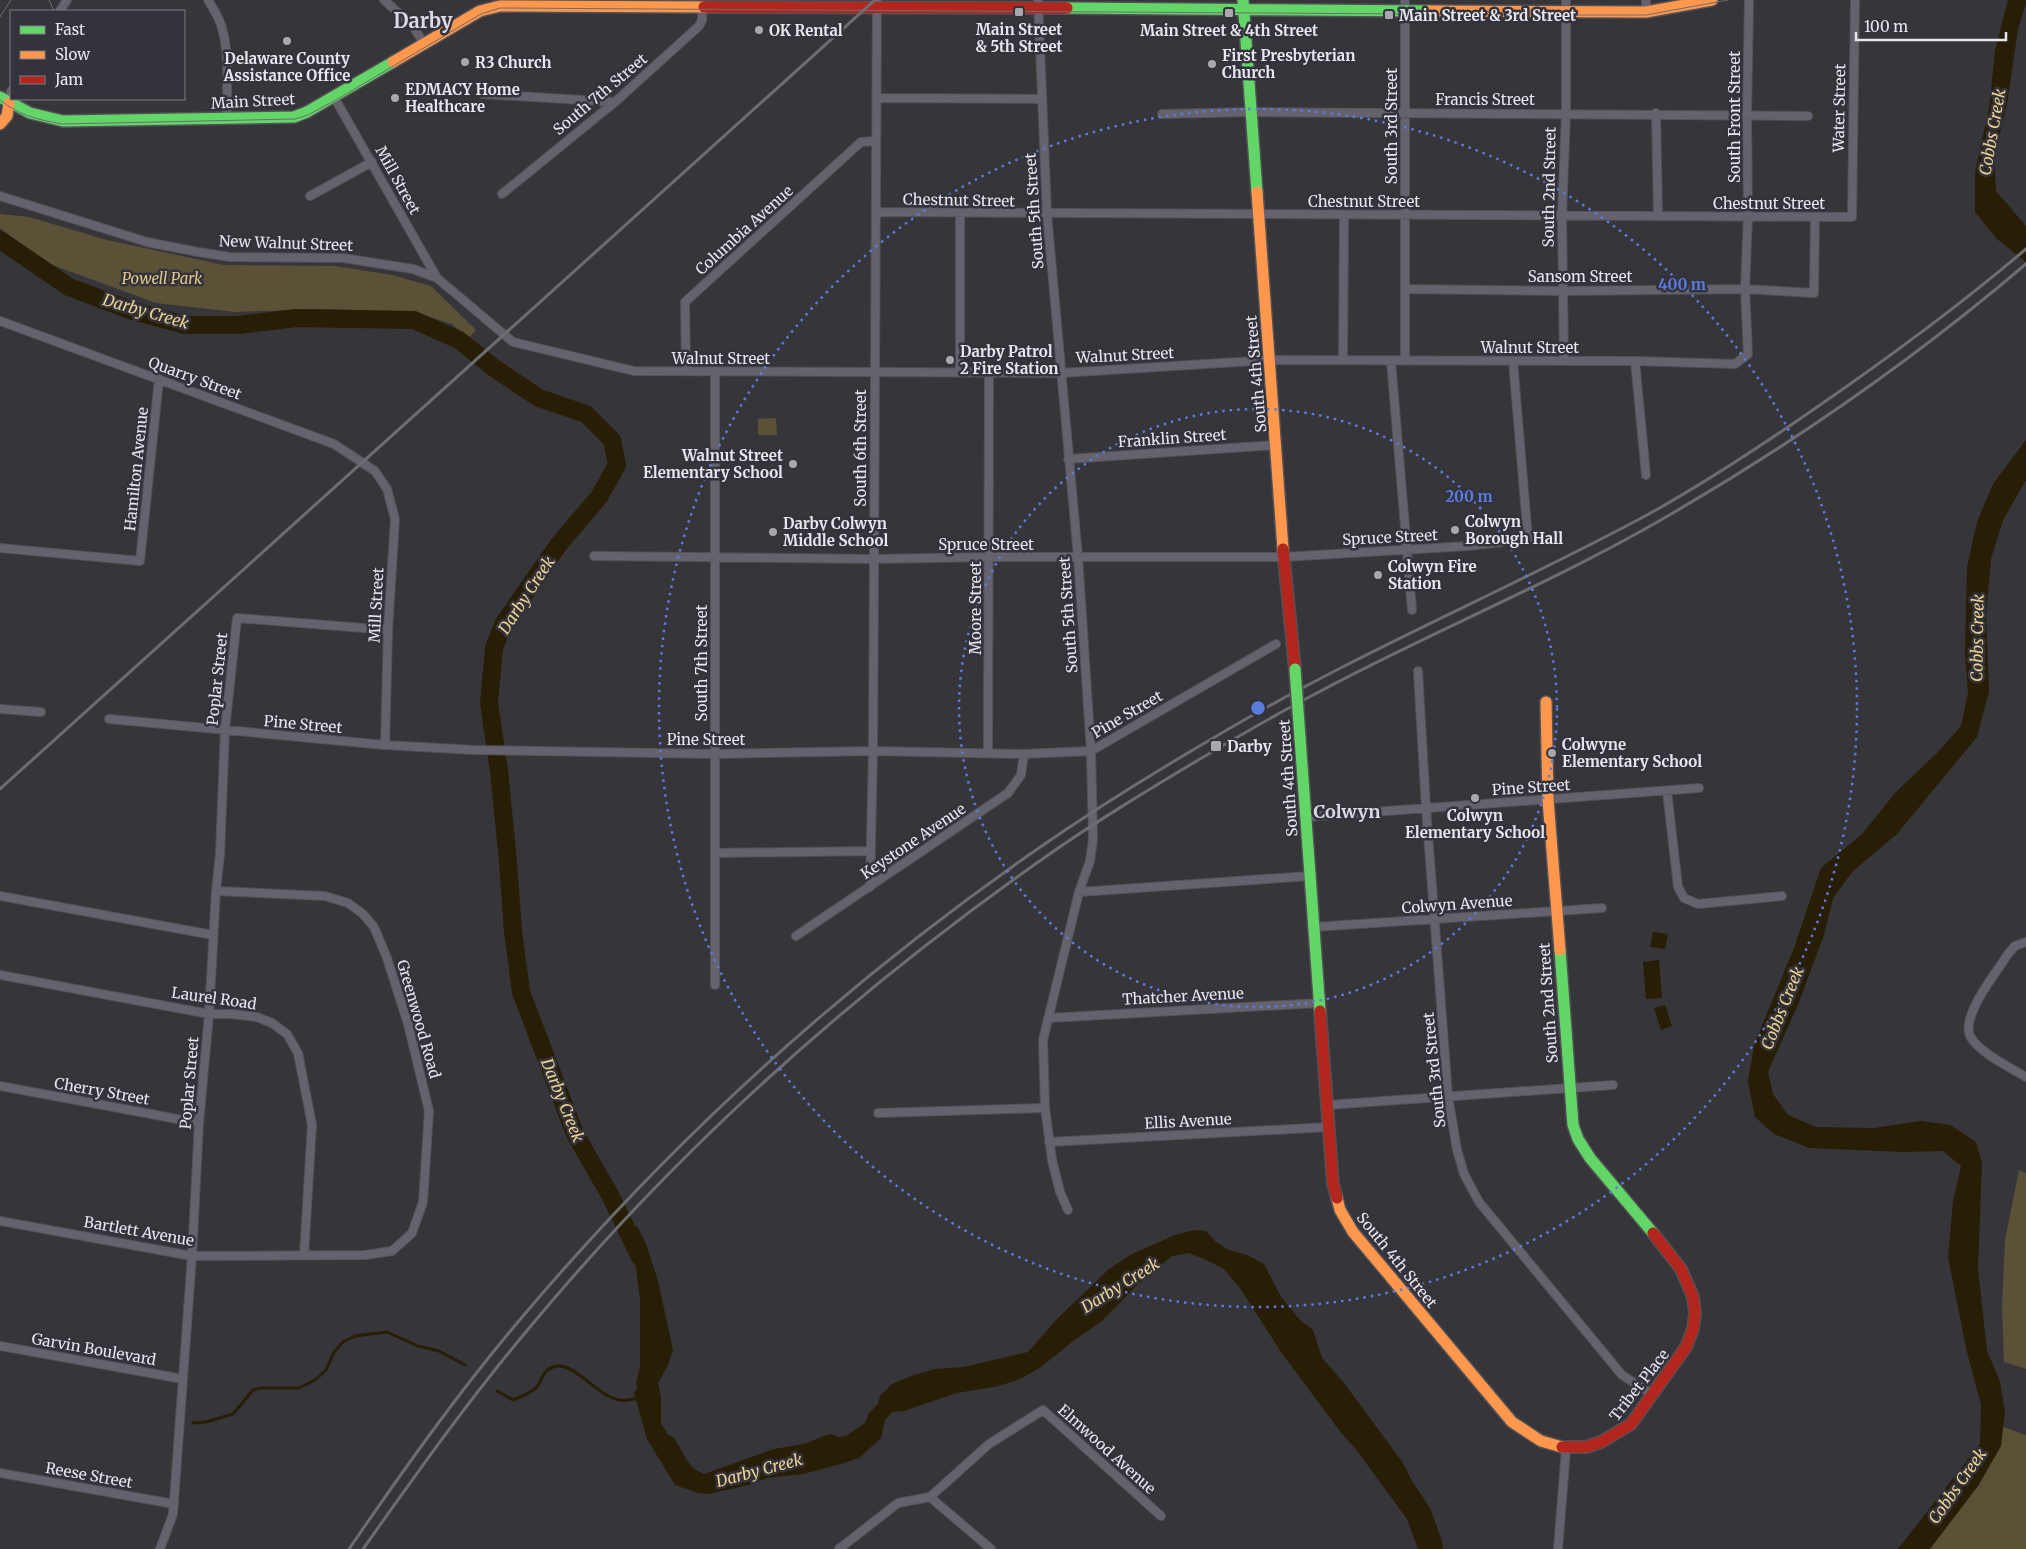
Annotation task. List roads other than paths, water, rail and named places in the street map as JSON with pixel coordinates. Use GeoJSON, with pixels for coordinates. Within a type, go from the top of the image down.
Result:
{"type":"FeatureCollection","features":[{"type":"Feature","properties":{"kind":"street"},"geometry":{"type":"LineString","coordinates":[[208,0],[223,30],[226,49],[226,118]]}},
{"type":"Feature","properties":{"kind":"street"},"geometry":{"type":"LineString","coordinates":[[384,0],[413,26],[424,44]]}},
{"type":"Feature","properties":{"kind":"street","name":"South 2nd Street"},"geometry":{"type":"LineString","coordinates":[[1564,361],[1562,216],[1566,113],[1566,0]]}},
{"type":"Feature","properties":{"kind":"street"},"geometry":{"type":"LineString","coordinates":[[1646,0],[1646,12]]}},
{"type":"Feature","properties":{"kind":"street","name":"Main Street"},"geometry":{"type":"LineString","coordinates":[[4,100],[40,118],[63,121],[294,117],[334,97],[480,11],[500,6],[661,3],[703,7],[877,4],[1243,4],[1405,6],[1566,13],[1646,12],[1712,0]]}},
{"type":"Feature","properties":{"kind":"street","name":"South Front Street"},"geometry":{"type":"LineString","coordinates":[[1748,354],[1746,289],[1749,0]]}},
{"type":"Feature","properties":{"kind":"street","name":"Water Street"},"geometry":{"type":"LineString","coordinates":[[1852,217],[1854,0]]}},
{"type":"Feature","properties":{"kind":"street","name":"South 6th Street"},"geometry":{"type":"LineString","coordinates":[[870,887],[873,751],[874,372],[878,98],[877,4]]}},
{"type":"Feature","properties":{"kind":"street","name":"South 4th Street"},"geometry":{"type":"LineString","coordinates":[[1243,4],[1284,557],[1295,669],[1335,1195],[1343,1216],[1353,1232],[1512,1422],[1532,1437],[1548,1445],[1566,1449]]}},
{"type":"Feature","properties":{"kind":"street","name":"South 5th Street"},"geometry":{"type":"LineString","coordinates":[[1038,5],[1047,214],[1078,557],[1091,752],[1093,839],[1090,861],[1080,892],[1043,1040],[1045,1108],[1049,1142],[1056,1178],[1068,1210]]}},
{"type":"Feature","properties":{"kind":"street","name":"South 3rd Street"},"geometry":{"type":"LineString","coordinates":[[1405,6],[1405,361]]}},
{"type":"Feature","properties":{"kind":"street","name":"South 7th Street"},"geometry":{"type":"LineString","coordinates":[[502,194],[614,102],[699,26],[702,20],[703,7]]}},
{"type":"Feature","properties":{"kind":"street"},"geometry":{"type":"LineString","coordinates":[[482,94],[614,102]]}},
{"type":"Feature","properties":{"kind":"street","name":"Mill Street"},"geometry":{"type":"LineString","coordinates":[[334,97],[437,278]]}},
{"type":"Feature","properties":{"kind":"street"},"geometry":{"type":"LineString","coordinates":[[878,98],[1041,99]]}},
{"type":"Feature","properties":{"kind":"street"},"geometry":{"type":"LineString","coordinates":[[0,124],[7,116],[4,100]]}},
{"type":"Feature","properties":{"kind":"street","name":"Francis Street"},"geometry":{"type":"LineString","coordinates":[[1162,114],[1250,112],[1747,114],[1808,116]]}},
{"type":"Feature","properties":{"kind":"street"},"geometry":{"type":"LineString","coordinates":[[1656,114],[1658,216]]}},
{"type":"Feature","properties":{"kind":"street","name":"Columbia Avenue"},"geometry":{"type":"LineString","coordinates":[[686,371],[684,302],[861,142],[876,140]]}},
{"type":"Feature","properties":{"kind":"street"},"geometry":{"type":"LineString","coordinates":[[310,196],[372,162]]}},
{"type":"Feature","properties":{"kind":"street","name":"New Walnut Street"},"geometry":{"type":"LineString","coordinates":[[0,196],[19,204],[147,242],[198,252],[230,257],[343,258],[413,269],[437,278]]}},
{"type":"Feature","properties":{"kind":"street","name":"New Walnut Street"},"geometry":{"type":"LineString","coordinates":[[0,203],[19,204]]}},
{"type":"Feature","properties":{"kind":"street","name":"Chestnut Street"},"geometry":{"type":"LineString","coordinates":[[876,212],[960,214],[1852,217]]}},
{"type":"Feature","properties":{"kind":"street"},"geometry":{"type":"LineString","coordinates":[[960,214],[960,373]]}},
{"type":"Feature","properties":{"kind":"street"},"geometry":{"type":"LineString","coordinates":[[1343,360],[1344,215]]}},
{"type":"Feature","properties":{"kind":"street","name":"Sansom Street"},"geometry":{"type":"LineString","coordinates":[[1405,289],[1564,291],[1746,289],[1814,293],[1815,217]]}},
{"type":"Feature","properties":{"kind":"street","name":"Walnut Street"},"geometry":{"type":"LineString","coordinates":[[437,278],[513,342],[634,371],[1061,373],[1270,360],[1635,361],[1735,364],[1748,354]]}},
{"type":"Feature","properties":{"kind":"street","name":"Quarry Street"},"geometry":{"type":"LineString","coordinates":[[0,321],[334,444],[375,470]]}},
{"type":"Feature","properties":{"kind":"street"},"geometry":{"type":"LineString","coordinates":[[1391,361],[1412,610]]}},
{"type":"Feature","properties":{"kind":"street","name":"Spruce Street"},"geometry":{"type":"LineString","coordinates":[[594,556],[873,559],[1284,557],[1468,546],[1528,538],[1513,361]]}},
{"type":"Feature","properties":{"kind":"street"},"geometry":{"type":"LineString","coordinates":[[1635,361],[1646,475]]}},
{"type":"Feature","properties":{"kind":"street","name":"South 7th Street"},"geometry":{"type":"LineString","coordinates":[[715,371],[715,984]]}},
{"type":"Feature","properties":{"kind":"street","name":"Moore Street"},"geometry":{"type":"LineString","coordinates":[[988,753],[989,373]]}},
{"type":"Feature","properties":{"kind":"street","name":"Hamilton Avenue"},"geometry":{"type":"LineString","coordinates":[[0,548],[140,561],[159,379]]}},
{"type":"Feature","properties":{"kind":"street","name":"Franklin Street"},"geometry":{"type":"LineString","coordinates":[[1068,459],[1277,446]]}},
{"type":"Feature","properties":{"kind":"street","name":"Mill Street"},"geometry":{"type":"LineString","coordinates":[[375,470],[387,489],[395,520],[388,630],[386,746]]}},
{"type":"Feature","properties":{"kind":"street","name":"Poplar Street"},"geometry":{"type":"LineString","coordinates":[[160,1549],[173,1514],[174,1504],[192,1256],[199,1123],[220,854],[225,730],[237,618],[388,630]]}},
{"type":"Feature","properties":{"kind":"street","name":"Pine Street"},"geometry":{"type":"LineString","coordinates":[[109,719],[386,746],[474,750],[715,754],[873,751],[1024,754],[1091,752],[1276,644]]}},
{"type":"Feature","properties":{"kind":"street","name":"South 3rd Street"},"geometry":{"type":"LineString","coordinates":[[1418,671],[1426,808],[1448,1096],[1457,1150],[1464,1174],[1479,1202],[1622,1375],[1652,1395]]}},
{"type":"Feature","properties":{"kind":"street","name":"South 2nd Street"},"geometry":{"type":"LineString","coordinates":[[1546,702],[1548,800],[1573,1125],[1584,1149],[1680,1264]]}},
{"type":"Feature","properties":{"kind":"street"},"geometry":{"type":"LineString","coordinates":[[0,709],[41,712]]}},
{"type":"Feature","properties":{"kind":"street","name":"Keystone Avenue"},"geometry":{"type":"LineString","coordinates":[[796,936],[1008,793],[1021,774],[1024,754]]}},
{"type":"Feature","properties":{"kind":"street","name":"Pine Street"},"geometry":{"type":"LineString","coordinates":[[1306,817],[1699,788]]}},
{"type":"Feature","properties":{"kind":"street"},"geometry":{"type":"LineString","coordinates":[[1667,791],[1678,887],[1684,898],[1698,904],[1782,896]]}},
{"type":"Feature","properties":{"kind":"street"},"geometry":{"type":"LineString","coordinates":[[715,853],[871,851]]}},
{"type":"Feature","properties":{"kind":"street"},"geometry":{"type":"LineString","coordinates":[[1080,892],[1310,876]]}},
{"type":"Feature","properties":{"kind":"street","name":"Greenwood Road"},"geometry":{"type":"LineString","coordinates":[[216,891],[325,896],[348,903],[363,914],[374,927],[387,958],[408,1024],[429,1111],[423,1202],[412,1233],[392,1251],[365,1255]]}},
{"type":"Feature","properties":{"kind":"street"},"geometry":{"type":"LineString","coordinates":[[0,896],[213,935]]}},
{"type":"Feature","properties":{"kind":"street","name":"Colwyn Avenue"},"geometry":{"type":"LineString","coordinates":[[1314,927],[1602,908]]}},
{"type":"Feature","properties":{"kind":"street"},"geometry":{"type":"LineString","coordinates":[[2023,943],[2008,954],[1973,1009],[1968,1026],[1974,1042],[1996,1060],[2026,1077]]}},
{"type":"Feature","properties":{"kind":"street","name":"Laurel Road"},"geometry":{"type":"LineString","coordinates":[[0,975],[209,1014],[256,1017],[272,1023],[287,1034],[298,1053],[312,1124],[304,1255]]}},
{"type":"Feature","properties":{"kind":"street","name":"Thatcher Avenue"},"geometry":{"type":"LineString","coordinates":[[1048,1018],[1319,1003]]}},
{"type":"Feature","properties":{"kind":"street"},"geometry":{"type":"LineString","coordinates":[[1327,1104],[1613,1085]]}},
{"type":"Feature","properties":{"kind":"street","name":"Cherry Street"},"geometry":{"type":"LineString","coordinates":[[0,1086],[199,1123]]}},
{"type":"Feature","properties":{"kind":"street"},"geometry":{"type":"LineString","coordinates":[[878,1113],[1045,1108]]}},
{"type":"Feature","properties":{"kind":"street","name":"Ellis Avenue"},"geometry":{"type":"LineString","coordinates":[[1049,1142],[1329,1127]]}},
{"type":"Feature","properties":{"kind":"street","name":"Bartlett Avenue"},"geometry":{"type":"LineString","coordinates":[[0,1220],[192,1256],[365,1255]]}},
{"type":"Feature","properties":{"kind":"street","name":"Tribet Place"},"geometry":{"type":"LineString","coordinates":[[1566,1449],[1594,1445],[1619,1434],[1631,1424],[1686,1347],[1694,1327],[1693,1294],[1680,1264]]}},
{"type":"Feature","properties":{"kind":"street","name":"Garvin Boulevard"},"geometry":{"type":"LineString","coordinates":[[0,1346],[183,1379]]}},
{"type":"Feature","properties":{"kind":"street","name":"Elmwood Avenue"},"geometry":{"type":"LineString","coordinates":[[930,1497],[989,1444],[1044,1410],[1161,1516]]}},
{"type":"Feature","properties":{"kind":"street"},"geometry":{"type":"LineString","coordinates":[[1558,1549],[1566,1449]]}},
{"type":"Feature","properties":{"kind":"street","name":"Reese Street"},"geometry":{"type":"LineString","coordinates":[[0,1473],[174,1504]]}},
{"type":"Feature","properties":{"kind":"street"},"geometry":{"type":"LineString","coordinates":[[839,1549],[898,1503],[930,1497],[991,1549]]}},
{"type":"Feature","properties":{"kind":"water","name":"Cobbs Creek"},"geometry":{"type":"Polygon","coordinates":[[[2008,0],[2026,0],[2026,3],[2018,29],[2007,104],[1994,157],[1996,191],[2026,226],[2026,262],[1997,239],[1975,212],[1975,172],[1989,109],[1995,51],[2008,0]]]}},
{"type":"Feature","properties":{"kind":"water","name":"Cobbs Creek"},"geometry":{"type":"Polygon","coordinates":[[[2026,440],[2026,480],[2003,520],[1991,559],[1986,615],[1989,692],[1977,737],[1897,834],[1853,871],[1833,898],[1824,935],[1799,1002],[1768,1072],[1773,1094],[1788,1115],[1816,1127],[1874,1128],[1921,1121],[1950,1125],[1976,1142],[1982,1163],[1978,1268],[1987,1351],[2000,1381],[2005,1412],[2001,1446],[1978,1486],[1930,1549],[1898,1549],[1980,1444],[1981,1405],[1967,1352],[1948,1257],[1953,1202],[1961,1166],[1943,1151],[1904,1152],[1809,1148],[1774,1134],[1755,1117],[1748,1082],[1754,1045],[1794,948],[1821,868],[1862,834],[1896,792],[1938,752],[1961,726],[1968,693],[1965,652],[1967,567],[1977,522],[1993,484],[2026,440]]]}},
{"type":"Feature","properties":{"kind":"water"},"geometry":{"type":"Polygon","coordinates":[[[1653,932],[1668,934],[1665,949],[1650,947],[1653,932]]]}},
{"type":"Feature","properties":{"kind":"water"},"geometry":{"type":"Polygon","coordinates":[[[1659,960],[1662,998],[1646,999],[1643,962],[1659,960]]]}},
{"type":"Feature","properties":{"kind":"water"},"geometry":{"type":"Polygon","coordinates":[[[1665,1005],[1672,1026],[1661,1030],[1654,1008],[1665,1005]]]}},
{"type":"Feature","properties":{"kind":"water"},"geometry":{"type":"Polygon","coordinates":[[[637,1226],[646,1244],[658,1281],[673,1350],[668,1365],[658,1383],[661,1398],[661,1423],[668,1435],[672,1436],[676,1441],[689,1463],[704,1474],[774,1449],[804,1444],[832,1434],[838,1437],[846,1436],[865,1423],[869,1413],[878,1404],[880,1396],[892,1384],[911,1376],[935,1369],[964,1367],[1028,1352],[1058,1318],[1109,1269],[1132,1254],[1175,1235],[1194,1230],[1206,1231],[1216,1242],[1229,1250],[1247,1255],[1264,1264],[1281,1297],[1300,1320],[1313,1330],[1322,1358],[1344,1383],[1403,1463],[1412,1481],[1430,1508],[1443,1549],[1418,1549],[1407,1519],[1281,1352],[1240,1288],[1224,1269],[1188,1253],[1172,1256],[1136,1286],[1102,1321],[1041,1367],[1020,1379],[999,1386],[957,1393],[904,1411],[892,1412],[885,1420],[881,1438],[859,1458],[803,1474],[767,1478],[749,1485],[708,1494],[698,1493],[675,1485],[647,1439],[634,1393],[637,1389],[636,1383],[640,1367],[640,1300],[636,1267],[627,1238],[637,1226]]]}},
{"type":"Feature","properties":{"kind":"waterway","name":"Darby Creek"},"geometry":{"type":"LineString","coordinates":[[0,240],[69,287],[133,311],[185,325],[239,325],[296,318],[414,320],[459,340],[494,368],[539,398],[586,414],[612,440],[617,465],[599,497],[559,544],[504,623],[494,648],[489,703],[499,771],[513,931],[521,992],[575,1134],[610,1195],[640,1257]]}},
{"type":"Feature","properties":{"kind":"waterway"},"geometry":{"type":"LineString","coordinates":[[193,1423],[206,1422],[233,1414],[253,1390],[261,1388],[299,1388],[315,1380],[326,1370],[334,1352],[343,1342],[355,1336],[387,1332],[418,1346],[439,1351],[465,1365]]}},
{"type":"Feature","properties":{"kind":"waterway"},"geometry":{"type":"LineString","coordinates":[[497,1391],[513,1400],[516,1399],[537,1387],[549,1369],[561,1366],[577,1373],[610,1397],[619,1400],[639,1398]]}},
{"type":"Feature","properties":{"kind":"tram line"},"geometry":{"type":"LineString","coordinates":[[0,17],[11,0]]}},
{"type":"Feature","properties":{"kind":"tram line"},"geometry":{"type":"LineString","coordinates":[[49,0],[54,10]]}},
{"type":"Feature","properties":{"kind":"tram line"},"geometry":{"type":"LineString","coordinates":[[59,10],[65,0]]}},
{"type":"Feature","properties":{"kind":"tram line"},"geometry":{"type":"LineString","coordinates":[[0,100],[14,110],[29,116],[62,124],[295,119],[308,115],[336,100],[481,14],[500,8],[1646,15],[1728,0]]}},
{"type":"Feature","properties":{"kind":"railway"},"geometry":{"type":"LineString","coordinates":[[0,789],[875,0]]}},
{"type":"Feature","properties":{"kind":"railway"},"geometry":{"type":"LineString","coordinates":[[349,1549],[477,1372],[580,1251],[700,1127],[828,1010],[895,955],[1055,837],[1215,737],[1321,678],[1647,515],[1713,476],[1847,387],[1951,310],[2026,249]]}},
{"type":"Feature","properties":{"kind":"railway"},"geometry":{"type":"LineString","coordinates":[[363,1549],[486,1381],[587,1261],[707,1136],[835,1019],[902,964],[971,911],[1063,845],[1176,773],[1268,719],[1401,650],[1531,588],[1617,544],[1707,493],[1802,433],[1894,368],[1939,335],[2026,264]]}},
{"type":"Feature","properties":{"kind":"place","name":"Main Street & 5th Street"},"geometry":{"type":"Point","coordinates":[1019,12]}},
{"type":"Feature","properties":{"kind":"place","name":"Main Street & 4th Street"},"geometry":{"type":"Point","coordinates":[1229,13]}},
{"type":"Feature","properties":{"kind":"place","name":"Main Street & 3rd Street"},"geometry":{"type":"Point","coordinates":[1389,15]}},
{"type":"Feature","properties":{"kind":"place","name":"OK Rental"},"geometry":{"type":"Point","coordinates":[759,30]}},
{"type":"Feature","properties":{"kind":"place","name":"Delaware County Assistance Office"},"geometry":{"type":"Point","coordinates":[287,41]}},
{"type":"Feature","properties":{"kind":"place","name":"R3 Church"},"geometry":{"type":"Point","coordinates":[465,62]}},
{"type":"Feature","properties":{"kind":"place","name":"First Presbyterian Church"},"geometry":{"type":"Point","coordinates":[1212,64]}},
{"type":"Feature","properties":{"kind":"place","name":"EDMACY Home Healthcare"},"geometry":{"type":"Point","coordinates":[395,98]}},
{"type":"Feature","properties":{"kind":"place","name":"Darby Patrol 2 Fire Station"},"geometry":{"type":"Point","coordinates":[950,360]}},
{"type":"Feature","properties":{"kind":"place","name":"Walnut Street Elementary School"},"geometry":{"type":"Point","coordinates":[793,464]}},
{"type":"Feature","properties":{"kind":"place","name":"Colwyn Borough Hall"},"geometry":{"type":"Point","coordinates":[1455,530]}},
{"type":"Feature","properties":{"kind":"place","name":"Darby Colwyn Middle School"},"geometry":{"type":"Point","coordinates":[773,532]}},
{"type":"Feature","properties":{"kind":"place","name":"Colwyn Fire Station"},"geometry":{"type":"Point","coordinates":[1378,575]}},
{"type":"Feature","properties":{"kind":"place","name":"Darby"},"geometry":{"type":"Point","coordinates":[1216,746]}},
{"type":"Feature","properties":{"kind":"place","name":"Colwyne Elementary School"},"geometry":{"type":"Point","coordinates":[1552,753]}},
{"type":"Feature","properties":{"kind":"place","name":"Colwyn Elementary School"},"geometry":{"type":"Point","coordinates":[1475,798]}},
{"type":"Feature","properties":{"kind":"district","name":"Darby"},"geometry":{"type":"Point","coordinates":[423,20]}},
{"type":"Feature","properties":{"kind":"district","name":"Colwyn"},"geometry":{"type":"Point","coordinates":[1347,811]}},
{"type":"Feature","properties":{"kind":"park label","name":"Powell Park"},"geometry":{"type":"Point","coordinates":[162,278]}}]}
